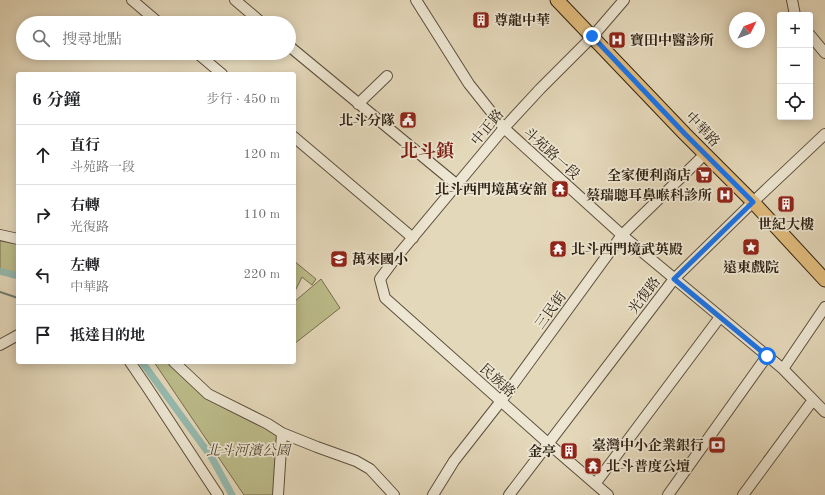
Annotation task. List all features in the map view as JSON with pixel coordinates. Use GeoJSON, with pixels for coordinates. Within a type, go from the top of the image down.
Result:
{"type":"FeatureCollection","features":[{"type":"Feature","properties":{"kind":"main road","name":"中華路"},"geometry":{"type":"LineString","coordinates":[[557,0],[753,202],[825,280]]}},
{"type":"Feature","properties":{"kind":"street"},"geometry":{"type":"LineString","coordinates":[[132,0],[151,16]]}},
{"type":"Feature","properties":{"kind":"street"},"geometry":{"type":"LineString","coordinates":[[235,0],[254,16]]}},
{"type":"Feature","properties":{"kind":"street","name":"斗苑路一段"},"geometry":{"type":"LineString","coordinates":[[416,0],[469,84],[504,128],[622,235],[783,369],[825,412]]}},
{"type":"Feature","properties":{"kind":"street","name":"中正路"},"geometry":{"type":"LineString","coordinates":[[380,279],[456,184],[504,128],[592,36],[624,0]]}},
{"type":"Feature","properties":{"kind":"street"},"geometry":{"type":"LineString","coordinates":[[792,0],[794,12]]}},
{"type":"Feature","properties":{"kind":"street"},"geometry":{"type":"LineString","coordinates":[[813,39],[825,53]]}},
{"type":"Feature","properties":{"kind":"street"},"geometry":{"type":"LineString","coordinates":[[296,52],[456,184]]}},
{"type":"Feature","properties":{"kind":"street"},"geometry":{"type":"LineString","coordinates":[[205,60],[220,72]]}},
{"type":"Feature","properties":{"kind":"street"},"geometry":{"type":"LineString","coordinates":[[358,104],[387,76]]}},
{"type":"Feature","properties":{"kind":"street","name":"光復路"},"geometry":{"type":"LineString","coordinates":[[509,495],[674,279],[825,134]]}},
{"type":"Feature","properties":{"kind":"street"},"geometry":{"type":"LineString","coordinates":[[296,139],[412,238]]}},
{"type":"Feature","properties":{"kind":"street","name":"三民街"},"geometry":{"type":"LineString","coordinates":[[433,495],[454,461],[501,401],[622,235],[705,154]]}},
{"type":"Feature","properties":{"kind":"street"},"geometry":{"type":"LineString","coordinates":[[0,235],[16,239]]}},
{"type":"Feature","properties":{"kind":"street","name":"民族路"},"geometry":{"type":"LineString","coordinates":[[380,279],[385,298],[608,495]]}},
{"type":"Feature","properties":{"kind":"street"},"geometry":{"type":"LineString","coordinates":[[783,369],[825,307]]}},
{"type":"Feature","properties":{"kind":"street"},"geometry":{"type":"LineString","coordinates":[[595,484],[720,317]]}},
{"type":"Feature","properties":{"kind":"street"},"geometry":{"type":"LineString","coordinates":[[0,345],[16,336]]}},
{"type":"Feature","properties":{"kind":"street"},"geometry":{"type":"LineString","coordinates":[[668,495],[767,356]]}},
{"type":"Feature","properties":{"kind":"street"},"geometry":{"type":"LineString","coordinates":[[131,364],[218,495]]}},
{"type":"Feature","properties":{"kind":"street"},"geometry":{"type":"LineString","coordinates":[[176,364],[208,394],[268,424],[282,433],[356,461],[370,469],[394,495]]}},
{"type":"Feature","properties":{"kind":"street"},"geometry":{"type":"LineString","coordinates":[[743,495],[813,400]]}},
{"type":"Feature","properties":{"kind":"street"},"geometry":{"type":"LineString","coordinates":[[278,495],[282,433]]}},
{"type":"Feature","properties":{"kind":"green space"},"geometry":{"type":"Polygon","coordinates":[[[0,239],[16,243],[16,275],[0,271],[0,239]]]}},
{"type":"Feature","properties":{"kind":"green space"},"geometry":{"type":"Polygon","coordinates":[[[296,263],[316,279],[312,285],[302,277],[296,289],[296,263]]]}},
{"type":"Feature","properties":{"kind":"green space"},"geometry":{"type":"Polygon","coordinates":[[[321,279],[340,308],[296,342],[296,300],[321,279]]]}},
{"type":"Feature","properties":{"kind":"green space","name":"北斗河濱公園"},"geometry":{"type":"Polygon","coordinates":[[[155,364],[172,364],[208,396],[277,433],[275,495],[244,495],[155,364]]]}},
{"type":"Feature","properties":{"kind":"waterway"},"geometry":{"type":"LineString","coordinates":[[0,271],[16,275]]}},
{"type":"Feature","properties":{"kind":"waterway"},"geometry":{"type":"LineString","coordinates":[[0,292],[16,297]]}},
{"type":"Feature","properties":{"kind":"waterway"},"geometry":{"type":"LineString","coordinates":[[143,364],[212,458],[232,495]]}},
{"type":"Feature","properties":{"kind":"place","name":"尊龍中華"},"geometry":{"type":"Point","coordinates":[481,20]}},
{"type":"Feature","properties":{"kind":"place","name":"寶田中醫診所"},"geometry":{"type":"Point","coordinates":[617,40]}},
{"type":"Feature","properties":{"kind":"place","name":"北斗分隊"},"geometry":{"type":"Point","coordinates":[408,120]}},
{"type":"Feature","properties":{"kind":"place","name":"全家便利商店"},"geometry":{"type":"Point","coordinates":[704,175]}},
{"type":"Feature","properties":{"kind":"place","name":"北斗西門境萬安舘"},"geometry":{"type":"Point","coordinates":[560,189]}},
{"type":"Feature","properties":{"kind":"place","name":"蔡瑞聰耳鼻喉科診所"},"geometry":{"type":"Point","coordinates":[725,195]}},
{"type":"Feature","properties":{"kind":"place","name":"世紀大樓"},"geometry":{"type":"Point","coordinates":[786,204]}},
{"type":"Feature","properties":{"kind":"place","name":"遠東戲院"},"geometry":{"type":"Point","coordinates":[751,247]}},
{"type":"Feature","properties":{"kind":"place","name":"北斗西門境武英殿"},"geometry":{"type":"Point","coordinates":[558,249]}},
{"type":"Feature","properties":{"kind":"place","name":"萬來國小"},"geometry":{"type":"Point","coordinates":[339,259]}},
{"type":"Feature","properties":{"kind":"place","name":"臺灣中小企業銀行"},"geometry":{"type":"Point","coordinates":[717,445]}},
{"type":"Feature","properties":{"kind":"place","name":"金亭"},"geometry":{"type":"Point","coordinates":[569,451]}},
{"type":"Feature","properties":{"kind":"place","name":"北斗普度公壇"},"geometry":{"type":"Point","coordinates":[593,466]}},
{"type":"Feature","properties":{"kind":"district","name":"北斗鎮"},"geometry":{"type":"Point","coordinates":[427,151]}},
{"type":"Feature","properties":{"kind":"route"},"geometry":{"type":"LineString","coordinates":[[592,36],[685,134],[753,202],[674,279],[767,356]]}}]}
